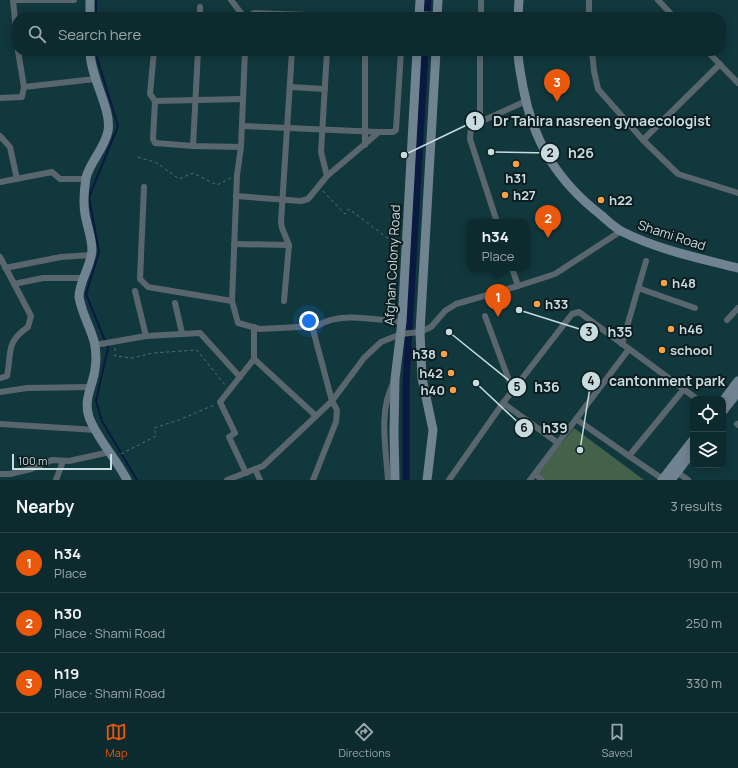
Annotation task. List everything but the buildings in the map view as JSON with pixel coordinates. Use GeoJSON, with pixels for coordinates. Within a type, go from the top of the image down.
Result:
{"type":"FeatureCollection","features":[{"type":"Feature","properties":{"kind":"street"},"geometry":{"type":"LineString","coordinates":[[14,12],[13,0],[74,0]]}},
{"type":"Feature","properties":{"kind":"street"},"geometry":{"type":"LineString","coordinates":[[90,0],[90,12]]}},
{"type":"Feature","properties":{"kind":"street"},"geometry":{"type":"LineString","coordinates":[[231,0],[240,12]]}},
{"type":"Feature","properties":{"kind":"street"},"geometry":{"type":"LineString","coordinates":[[419,12],[420,0]]}},
{"type":"Feature","properties":{"kind":"street"},"geometry":{"type":"LineString","coordinates":[[437,12],[438,0]]}},
{"type":"Feature","properties":{"kind":"street"},"geometry":{"type":"LineString","coordinates":[[481,0],[481,12]]}},
{"type":"Feature","properties":{"kind":"street"},"geometry":{"type":"LineString","coordinates":[[518,0],[518,12]]}},
{"type":"Feature","properties":{"kind":"street"},"geometry":{"type":"LineString","coordinates":[[589,0],[589,12]]}},
{"type":"Feature","properties":{"kind":"street"},"geometry":{"type":"LineString","coordinates":[[658,0],[669,12]]}},
{"type":"Feature","properties":{"kind":"street"},"geometry":{"type":"LineString","coordinates":[[200,7],[200,12]]}},
{"type":"Feature","properties":{"kind":"street"},"geometry":{"type":"LineString","coordinates":[[0,98],[22,97],[24,87],[19,56]]}},
{"type":"Feature","properties":{"kind":"street"},"geometry":{"type":"LineString","coordinates":[[90,56],[95,79],[109,120],[108,131],[86,179],[83,200],[91,242],[91,255],[79,291],[80,304],[93,333],[95,345],[95,370],[90,387],[87,408],[96,430],[114,454],[127,480]]}},
{"type":"Feature","properties":{"kind":"street"},"geometry":{"type":"LineString","coordinates":[[154,56],[150,94],[155,102],[153,139],[155,143],[193,146],[241,147]]}},
{"type":"Feature","properties":{"kind":"street"},"geometry":{"type":"LineString","coordinates":[[193,146],[198,56]]}},
{"type":"Feature","properties":{"kind":"street"},"geometry":{"type":"LineString","coordinates":[[245,56],[241,147],[237,175],[232,301],[238,323],[260,329],[317,326],[324,322],[352,317],[402,322]]}},
{"type":"Feature","properties":{"kind":"street"},"geometry":{"type":"LineString","coordinates":[[284,301],[289,246],[282,228],[292,56]]}},
{"type":"Feature","properties":{"kind":"street"},"geometry":{"type":"LineString","coordinates":[[327,56],[321,131],[321,152],[327,176]]}},
{"type":"Feature","properties":{"kind":"street"},"geometry":{"type":"LineString","coordinates":[[365,56],[365,145]]}},
{"type":"Feature","properties":{"kind":"street"},"geometry":{"type":"LineString","coordinates":[[242,126],[321,131],[393,132],[396,130],[401,56]]}},
{"type":"Feature","properties":{"kind":"street","name":"Afghan Colony Road"},"geometry":{"type":"LineString","coordinates":[[395,480],[395,379],[403,334],[402,322],[417,56]]}},
{"type":"Feature","properties":{"kind":"street"},"geometry":{"type":"LineString","coordinates":[[427,480],[433,430],[422,378],[417,333],[436,56]]}},
{"type":"Feature","properties":{"kind":"street"},"geometry":{"type":"LineString","coordinates":[[480,56],[480,122]]}},
{"type":"Feature","properties":{"kind":"street","name":"Shami Road"},"geometry":{"type":"LineString","coordinates":[[518,56],[532,126],[543,150],[562,179],[581,200],[621,231],[657,246],[738,268]]}},
{"type":"Feature","properties":{"kind":"street"},"geometry":{"type":"LineString","coordinates":[[592,56],[598,89],[643,140],[678,174],[738,193]]}},
{"type":"Feature","properties":{"kind":"street"},"geometry":{"type":"LineString","coordinates":[[712,56],[738,83]]}},
{"type":"Feature","properties":{"kind":"street"},"geometry":{"type":"LineString","coordinates":[[643,140],[720,64]]}},
{"type":"Feature","properties":{"kind":"street"},"geometry":{"type":"LineString","coordinates":[[24,87],[95,79]]}},
{"type":"Feature","properties":{"kind":"street"},"geometry":{"type":"LineString","coordinates":[[290,87],[325,89]]}},
{"type":"Feature","properties":{"kind":"street"},"geometry":{"type":"LineString","coordinates":[[155,102],[242,99]]}},
{"type":"Feature","properties":{"kind":"street"},"geometry":{"type":"LineString","coordinates":[[496,219],[470,139],[471,127],[526,101]]}},
{"type":"Feature","properties":{"kind":"street"},"geometry":{"type":"LineString","coordinates":[[236,196],[301,201],[308,199],[327,176],[379,132]]}},
{"type":"Feature","properties":{"kind":"street"},"geometry":{"type":"LineString","coordinates":[[0,136],[10,147],[17,179]]}},
{"type":"Feature","properties":{"kind":"street"},"geometry":{"type":"LineString","coordinates":[[0,182],[52,172],[60,179],[86,179]]}},
{"type":"Feature","properties":{"kind":"street"},"geometry":{"type":"LineString","coordinates":[[144,187],[140,280],[148,287],[232,301]]}},
{"type":"Feature","properties":{"kind":"street"},"geometry":{"type":"LineString","coordinates":[[227,480],[263,466],[332,401],[374,347],[387,339],[403,334],[417,333],[431,327],[445,311],[456,304],[555,274],[621,231]]}},
{"type":"Feature","properties":{"kind":"street"},"geometry":{"type":"LineString","coordinates":[[234,244],[289,246]]}},
{"type":"Feature","properties":{"kind":"street"},"geometry":{"type":"LineString","coordinates":[[5,268],[61,257],[91,255]]}},
{"type":"Feature","properties":{"kind":"street"},"geometry":{"type":"LineString","coordinates":[[0,257],[31,316],[28,327],[17,335],[11,344],[7,376],[0,378]]}},
{"type":"Feature","properties":{"kind":"street"},"geometry":{"type":"LineString","coordinates":[[622,344],[646,261]]}},
{"type":"Feature","properties":{"kind":"street"},"geometry":{"type":"LineString","coordinates":[[513,271],[518,286]]}},
{"type":"Feature","properties":{"kind":"street"},"geometry":{"type":"LineString","coordinates":[[14,284],[43,278],[84,278]]}},
{"type":"Feature","properties":{"kind":"street"},"geometry":{"type":"LineString","coordinates":[[638,288],[695,308]]}},
{"type":"Feature","properties":{"kind":"street"},"geometry":{"type":"LineString","coordinates":[[135,291],[146,336]]}},
{"type":"Feature","properties":{"kind":"street"},"geometry":{"type":"LineString","coordinates":[[174,303],[182,333]]}},
{"type":"Feature","properties":{"kind":"street"},"geometry":{"type":"LineString","coordinates":[[727,320],[738,308]]}},
{"type":"Feature","properties":{"kind":"street"},"geometry":{"type":"LineString","coordinates":[[449,480],[513,391],[575,312],[579,312],[694,396]]}},
{"type":"Feature","properties":{"kind":"street"},"geometry":{"type":"LineString","coordinates":[[485,316],[513,391]]}},
{"type":"Feature","properties":{"kind":"street"},"geometry":{"type":"LineString","coordinates":[[312,326],[332,401],[337,410],[336,422],[313,480]]}},
{"type":"Feature","properties":{"kind":"street"},"geometry":{"type":"LineString","coordinates":[[246,473],[229,437],[235,433],[220,402],[254,358],[254,327]]}},
{"type":"Feature","properties":{"kind":"street"},"geometry":{"type":"LineString","coordinates":[[95,345],[146,336],[200,333],[240,377]]}},
{"type":"Feature","properties":{"kind":"street"},"geometry":{"type":"LineString","coordinates":[[530,480],[629,349]]}},
{"type":"Feature","properties":{"kind":"street"},"geometry":{"type":"LineString","coordinates":[[254,358],[316,416]]}},
{"type":"Feature","properties":{"kind":"street"},"geometry":{"type":"LineString","coordinates":[[388,480],[384,418],[387,393],[395,379]]}},
{"type":"Feature","properties":{"kind":"street"},"geometry":{"type":"LineString","coordinates":[[726,397],[738,382]]}},
{"type":"Feature","properties":{"kind":"street"},"geometry":{"type":"LineString","coordinates":[[0,392],[26,388],[90,387]]}},
{"type":"Feature","properties":{"kind":"street"},"geometry":{"type":"LineString","coordinates":[[629,456],[684,389]]}},
{"type":"Feature","properties":{"kind":"street"},"geometry":{"type":"LineString","coordinates":[[726,407],[738,392]]}},
{"type":"Feature","properties":{"kind":"street"},"geometry":{"type":"LineString","coordinates":[[504,403],[558,443]]}},
{"type":"Feature","properties":{"kind":"street"},"geometry":{"type":"LineString","coordinates":[[576,419],[665,480]]}},
{"type":"Feature","properties":{"kind":"street"},"geometry":{"type":"LineString","coordinates":[[0,424],[96,430]]}},
{"type":"Feature","properties":{"kind":"street"},"geometry":{"type":"LineString","coordinates":[[665,480],[690,444]]}},
{"type":"Feature","properties":{"kind":"street"},"geometry":{"type":"LineString","coordinates":[[0,474],[17,472],[52,460],[63,461],[114,454]]}},
{"type":"Feature","properties":{"kind":"street"},"geometry":{"type":"LineString","coordinates":[[665,480],[677,472],[690,455]]}},
{"type":"Feature","properties":{"kind":"street"},"geometry":{"type":"LineString","coordinates":[[56,480],[63,461]]}},
{"type":"Feature","properties":{"kind":"street"},"geometry":{"type":"LineString","coordinates":[[255,469],[260,480]]}},
{"type":"Feature","properties":{"kind":"street"},"geometry":{"type":"LineString","coordinates":[[17,472],[17,480]]}},
{"type":"Feature","properties":{"kind":"street"},"geometry":{"type":"LineString","coordinates":[[677,472],[688,480]]}},
{"type":"Feature","properties":{"kind":"street"},"geometry":{"type":"LineString","coordinates":[[535,474],[542,480]]}},
{"type":"Feature","properties":{"kind":"path"},"geometry":{"type":"LineString","coordinates":[[138,157],[157,163],[179,179],[193,173],[218,185],[237,175]]}},
{"type":"Feature","properties":{"kind":"path"},"geometry":{"type":"LineString","coordinates":[[318,187],[345,214],[349,209],[406,253]]}},
{"type":"Feature","properties":{"kind":"path"},"geometry":{"type":"LineString","coordinates":[[115,341],[115,356],[132,358],[153,353],[197,350],[229,390]]}},
{"type":"Feature","properties":{"kind":"path"},"geometry":{"type":"LineString","coordinates":[[114,454],[125,451],[156,436],[154,428],[203,411],[220,402]]}},
{"type":"Feature","properties":{"kind":"green space"},"geometry":{"type":"Polygon","coordinates":[[[574,428],[644,480],[546,480],[538,473],[574,428]]]}},
{"type":"Feature","properties":{"kind":"waterway"},"geometry":{"type":"LineString","coordinates":[[96,0],[96,12]]}},
{"type":"Feature","properties":{"kind":"waterway"},"geometry":{"type":"LineString","coordinates":[[427,12],[428,0]]}},
{"type":"Feature","properties":{"kind":"waterway"},"geometry":{"type":"LineString","coordinates":[[97,56],[118,126],[89,197],[99,252],[86,294],[108,348],[96,401],[102,421],[137,480]]}},
{"type":"Feature","properties":{"kind":"waterway"},"geometry":{"type":"LineString","coordinates":[[406,480],[406,381],[425,56]]}},
{"type":"Feature","properties":{"kind":"place","name":"h19"},"geometry":{"type":"Point","coordinates":[557,102]}},
{"type":"Feature","properties":{"kind":"place","name":"h26"},"geometry":{"type":"Point","coordinates":[491,152]}},
{"type":"Feature","properties":{"kind":"place","name":"Dr Tahira nasreen gynaecologist"},"geometry":{"type":"Point","coordinates":[404,155]}},
{"type":"Feature","properties":{"kind":"place","name":"h31"},"geometry":{"type":"Point","coordinates":[516,164]}},
{"type":"Feature","properties":{"kind":"place","name":"h27"},"geometry":{"type":"Point","coordinates":[505,195]}},
{"type":"Feature","properties":{"kind":"place","name":"h22"},"geometry":{"type":"Point","coordinates":[601,200]}},
{"type":"Feature","properties":{"kind":"place","name":"h30"},"geometry":{"type":"Point","coordinates":[548,238]}},
{"type":"Feature","properties":{"kind":"place","name":"h48"},"geometry":{"type":"Point","coordinates":[664,283]}},
{"type":"Feature","properties":{"kind":"place","name":"h33"},"geometry":{"type":"Point","coordinates":[537,304]}},
{"type":"Feature","properties":{"kind":"place","name":"h35"},"geometry":{"type":"Point","coordinates":[519,310]}},
{"type":"Feature","properties":{"kind":"place","name":"h34"},"geometry":{"type":"Point","coordinates":[498,317]}},
{"type":"Feature","properties":{"kind":"place","name":"h46"},"geometry":{"type":"Point","coordinates":[671,329]}},
{"type":"Feature","properties":{"kind":"place","name":"h36"},"geometry":{"type":"Point","coordinates":[449,332]}},
{"type":"Feature","properties":{"kind":"place","name":"school"},"geometry":{"type":"Point","coordinates":[662,350]}},
{"type":"Feature","properties":{"kind":"place","name":"h38"},"geometry":{"type":"Point","coordinates":[444,354]}},
{"type":"Feature","properties":{"kind":"place","name":"h42"},"geometry":{"type":"Point","coordinates":[451,373]}},
{"type":"Feature","properties":{"kind":"place","name":"h39"},"geometry":{"type":"Point","coordinates":[476,383]}},
{"type":"Feature","properties":{"kind":"place","name":"h40"},"geometry":{"type":"Point","coordinates":[453,390]}},
{"type":"Feature","properties":{"kind":"place","name":"cantonment park"},"geometry":{"type":"Point","coordinates":[580,450]}}]}
